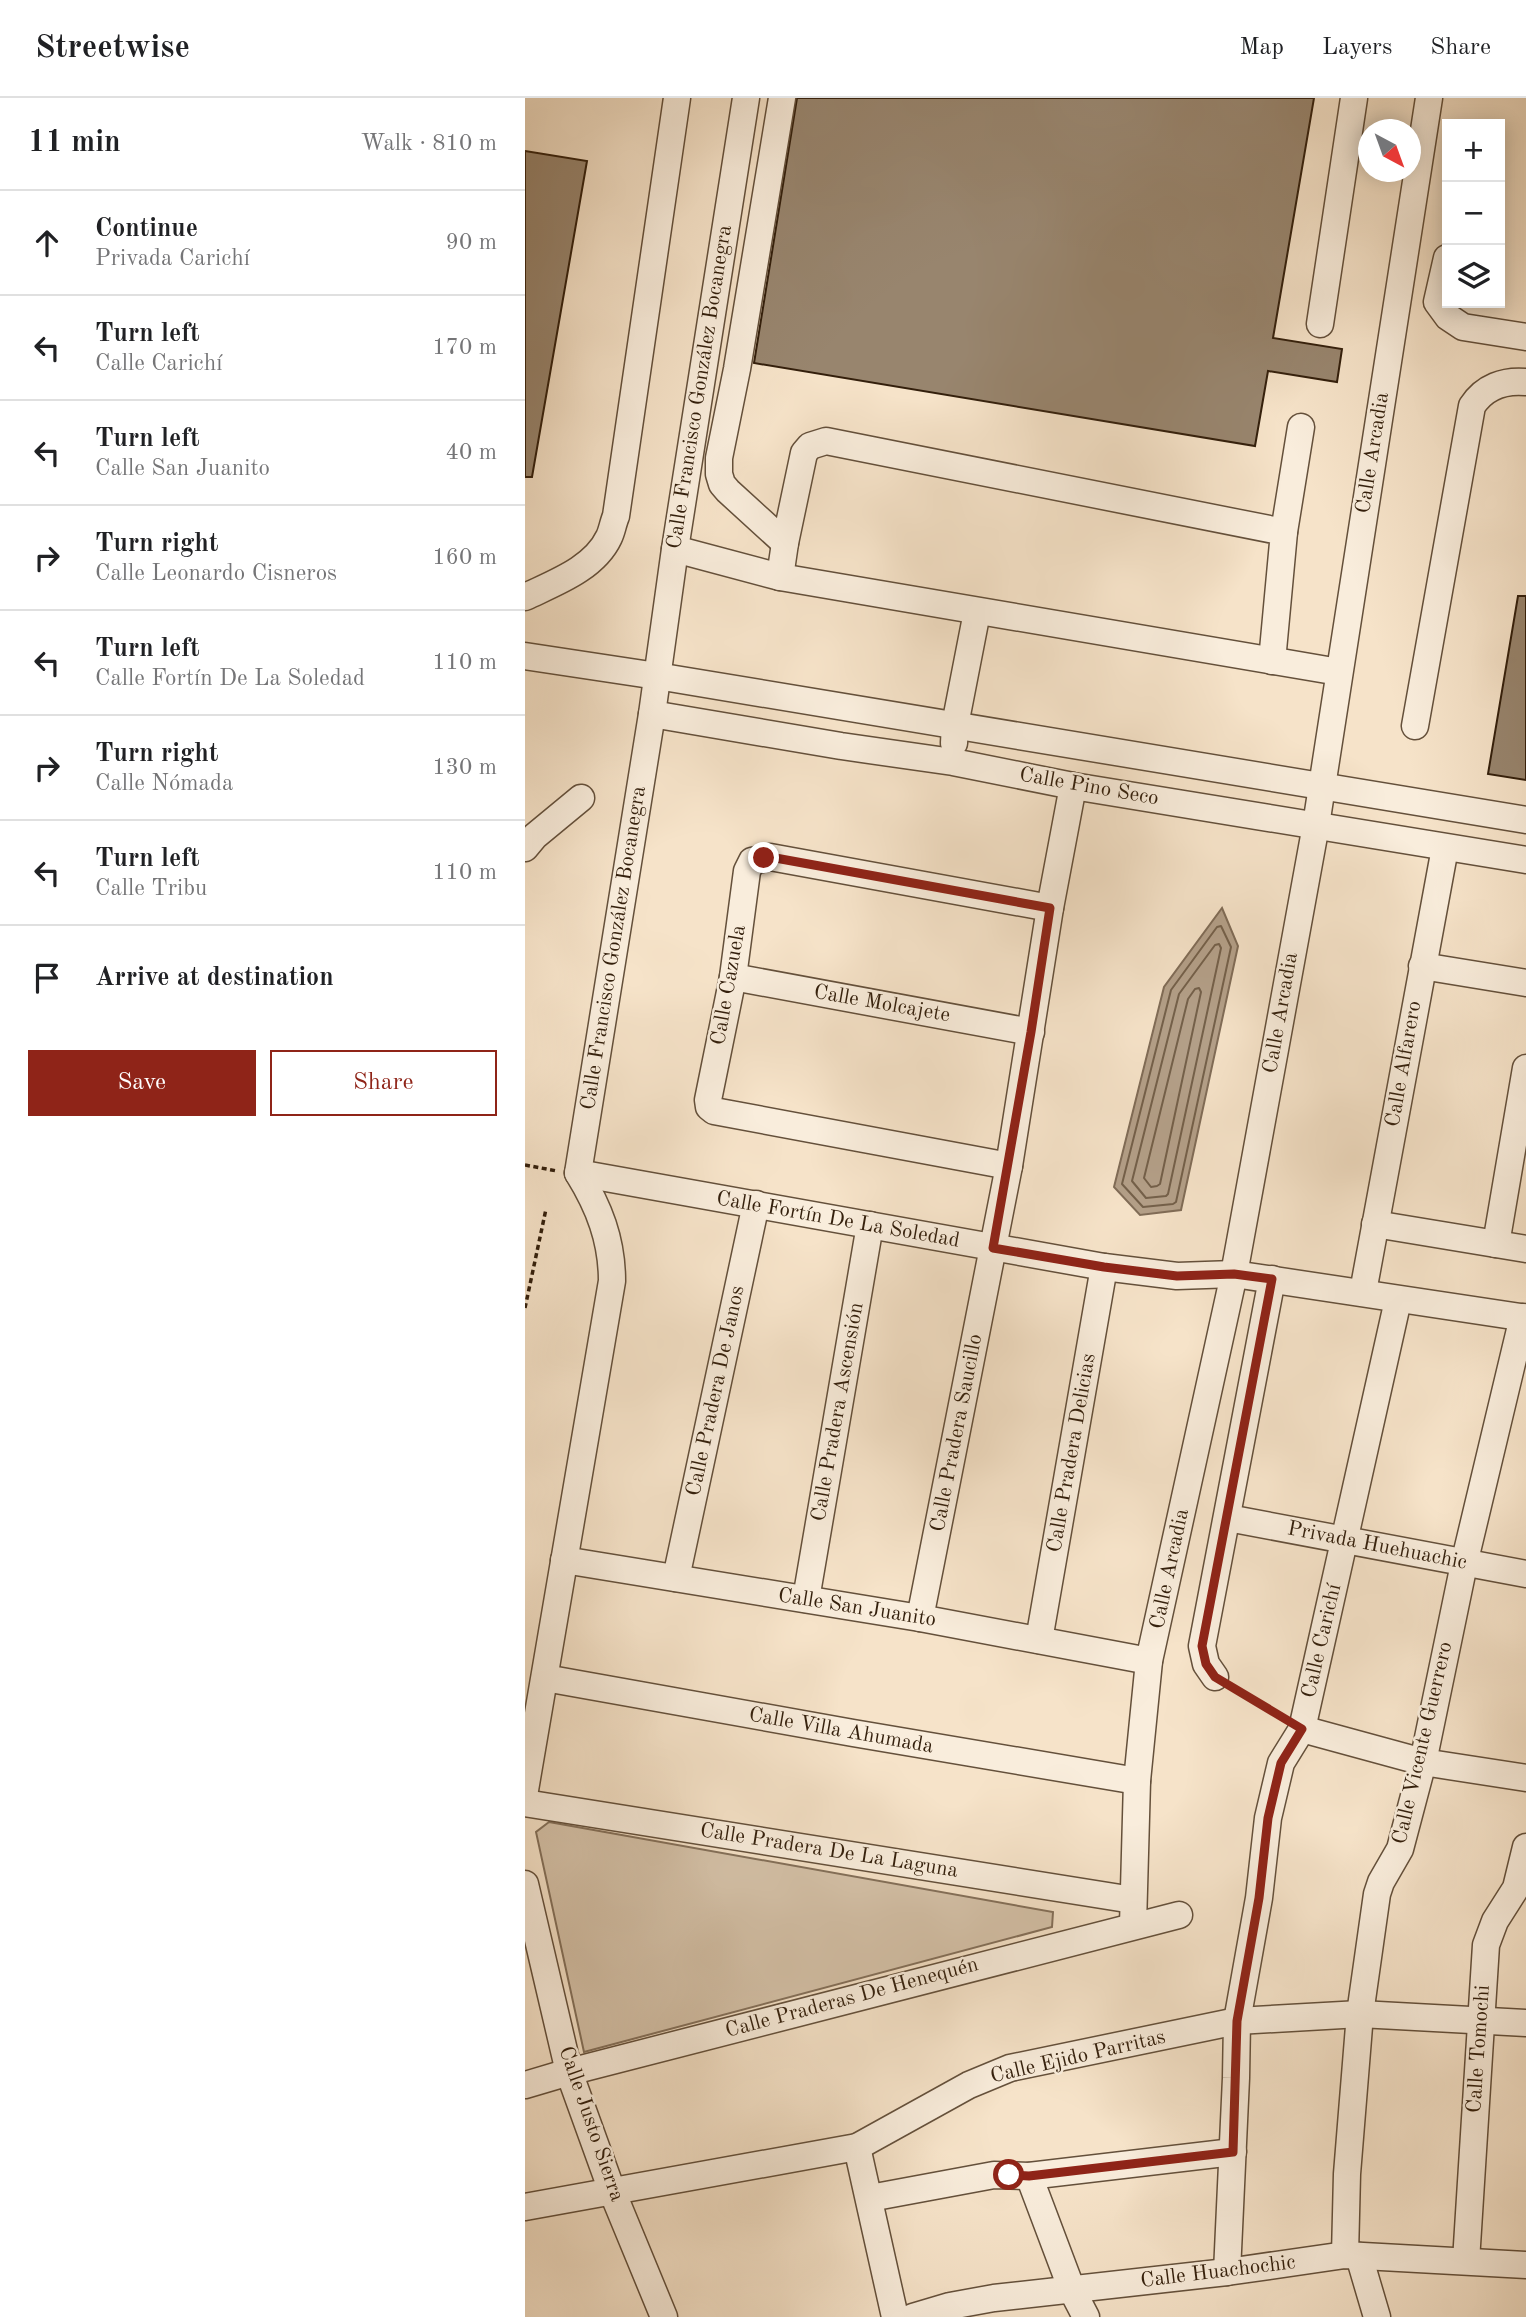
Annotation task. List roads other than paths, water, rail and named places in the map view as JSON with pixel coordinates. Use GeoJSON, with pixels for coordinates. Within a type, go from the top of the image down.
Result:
{"type":"FeatureCollection","features":[{"type":"Feature","properties":{"kind":"street"},"geometry":{"type":"LineString","coordinates":[[525,597],[567,577],[592,559],[608,539],[616,516],[677,98]]}},
{"type":"Feature","properties":{"kind":"street","name":"Calle Francisco González Bocanegra"},"geometry":{"type":"LineString","coordinates":[[577,1173],[652,714],[675,549],[746,98]]}},
{"type":"Feature","properties":{"kind":"street"},"geometry":{"type":"LineString","coordinates":[[782,98],[718,467],[722,484],[728,491],[785,543]]}},
{"type":"Feature","properties":{"kind":"street"},"geometry":{"type":"LineString","coordinates":[[1320,324],[1354,98]]}},
{"type":"Feature","properties":{"kind":"street","name":"Calle Arcadia"},"geometry":{"type":"LineString","coordinates":[[1133,1913],[1137,1780],[1150,1661],[1234,1274],[1316,825],[1429,98]]}},
{"type":"Feature","properties":{"kind":"street"},"geometry":{"type":"LineString","coordinates":[[1442,280],[1437,302],[1448,317],[1463,327],[1526,337]]}},
{"type":"Feature","properties":{"kind":"street"},"geometry":{"type":"LineString","coordinates":[[1415,726],[1472,407],[1479,394],[1486,390],[1512,381],[1526,382]]}},
{"type":"Feature","properties":{"kind":"street"},"geometry":{"type":"LineString","coordinates":[[1272,661],[1284,532],[1300,427]]}},
{"type":"Feature","properties":{"kind":"street"},"geometry":{"type":"LineString","coordinates":[[780,578],[804,453],[810,446],[826,441],[1284,532]]}},
{"type":"Feature","properties":{"kind":"street"},"geometry":{"type":"LineString","coordinates":[[675,549],[780,578],[1339,672]]}},
{"type":"Feature","properties":{"kind":"street"},"geometry":{"type":"LineString","coordinates":[[953,762],[955,725],[977,612]]}},
{"type":"Feature","properties":{"kind":"street","name":"Calle Pino Seco"},"geometry":{"type":"LineString","coordinates":[[525,656],[1526,820]]}},
{"type":"Feature","properties":{"kind":"street","name":"Calle Pino Seco"},"geometry":{"type":"LineString","coordinates":[[652,714],[953,762],[1073,786],[1526,860]]}},
{"type":"Feature","properties":{"kind":"street","name":"Calle Pradera Saucillo"},"geometry":{"type":"LineString","coordinates":[[920,1618],[1009,1166],[1050,908],[1073,786]]}},
{"type":"Feature","properties":{"kind":"street"},"geometry":{"type":"LineString","coordinates":[[525,848],[535,836],[581,798]]}},
{"type":"Feature","properties":{"kind":"street","name":"Calle Alfarero"},"geometry":{"type":"LineString","coordinates":[[1365,1281],[1445,848]]}},
{"type":"Feature","properties":{"kind":"street","name":"Calle Cazuela"},"geometry":{"type":"LineString","coordinates":[[1009,1166],[714,1111],[708,1100],[733,977],[747,871],[752,861],[770,857],[1050,908]]}},
{"type":"Feature","properties":{"kind":"street"},"geometry":{"type":"LineString","coordinates":[[1422,966],[1526,983]]}},
{"type":"Feature","properties":{"kind":"street","name":"Calle Molcajete"},"geometry":{"type":"LineString","coordinates":[[733,977],[1031,1032]]}},
{"type":"Feature","properties":{"kind":"street"},"geometry":{"type":"LineString","coordinates":[[1496,1244],[1526,1068]]}},
{"type":"Feature","properties":{"kind":"street"},"geometry":{"type":"LineString","coordinates":[[525,1790],[612,1281],[611,1252],[607,1236],[592,1196],[577,1173]]}},
{"type":"Feature","properties":{"kind":"street","name":"Calle Fortín De La Soledad"},"geometry":{"type":"LineString","coordinates":[[577,1173],[1104,1267],[1177,1276],[1234,1274],[1525,1318]]}},
{"type":"Feature","properties":{"kind":"street","name":"Calle Pradera De Janos"},"geometry":{"type":"LineString","coordinates":[[676,1578],[757,1205]]}},
{"type":"Feature","properties":{"kind":"street"},"geometry":{"type":"LineString","coordinates":[[1375,1224],[1526,1250]]}},
{"type":"Feature","properties":{"kind":"street","name":"Calle Pradera Ascensión"},"geometry":{"type":"LineString","coordinates":[[806,1600],[870,1225]]}},
{"type":"Feature","properties":{"kind":"street","name":"Calle Pradera Delicias"},"geometry":{"type":"LineString","coordinates":[[1039,1640],[1104,1267]]}},
{"type":"Feature","properties":{"kind":"street"},"geometry":{"type":"LineString","coordinates":[[1215,1677],[1206,1664],[1202,1646],[1272,1279]]}},
{"type":"Feature","properties":{"kind":"street","name":"Calle Carichí"},"geometry":{"type":"LineString","coordinates":[[1227,2272],[1237,2021],[1259,1898],[1268,1818],[1281,1763],[1302,1729],[1398,1300]]}},
{"type":"Feature","properties":{"kind":"street","name":"Calle Vicente Guerrero"},"geometry":{"type":"LineString","coordinates":[[1377,2317],[1352,2256],[1347,2174],[1360,2014],[1377,1894],[1400,1849],[1423,1762],[1464,1564],[1525,1318]]}},
{"type":"Feature","properties":{"kind":"street","name":"Privada Huehuachic"},"geometry":{"type":"LineString","coordinates":[[1228,1517],[1526,1574]]}},
{"type":"Feature","properties":{"kind":"street","name":"Calle San Juanito"},"geometry":{"type":"LineString","coordinates":[[564,1560],[920,1618],[1150,1661]]}},
{"type":"Feature","properties":{"kind":"street","name":"Calle Villa Ahumada"},"geometry":{"type":"LineString","coordinates":[[545,1678],[1137,1780]]}},
{"type":"Feature","properties":{"kind":"street"},"geometry":{"type":"LineString","coordinates":[[1302,1729],[1423,1762],[1526,1778]]}},
{"type":"Feature","properties":{"kind":"street","name":"Calle Pradera De La Laguna"},"geometry":{"type":"LineString","coordinates":[[525,1803],[1133,1913]]}},
{"type":"Feature","properties":{"kind":"street","name":"Calle Tomochi"},"geometry":{"type":"LineString","coordinates":[[1466,2261],[1486,1945],[1495,1921],[1516,1888],[1526,1847]]}},
{"type":"Feature","properties":{"kind":"street","name":"Calle Justo Sierra"},"geometry":{"type":"LineString","coordinates":[[525,1884],[569,2072],[612,2191],[664,2317]]}},
{"type":"Feature","properties":{"kind":"street","name":"Calle Praderas De Henequén"},"geometry":{"type":"LineString","coordinates":[[525,2085],[1133,1913],[1179,1915]]}},
{"type":"Feature","properties":{"kind":"street","name":"Calle Ejido Parritas"},"geometry":{"type":"LineString","coordinates":[[525,2207],[857,2147],[969,2085],[1010,2068],[1237,2021],[1360,2014],[1526,2023]]}},
{"type":"Feature","properties":{"kind":"street"},"geometry":{"type":"LineString","coordinates":[[857,2147],[895,2317]]}},
{"type":"Feature","properties":{"kind":"street"},"geometry":{"type":"LineString","coordinates":[[870,2198],[994,2175],[1029,2176],[1233,2152]]}},
{"type":"Feature","properties":{"kind":"street"},"geometry":{"type":"LineString","coordinates":[[1029,2176],[1072,2290],[1086,2317]]}},
{"type":"Feature","properties":{"kind":"street","name":"Calle Huachochic"},"geometry":{"type":"LineString","coordinates":[[913,2317],[950,2306],[994,2298],[1352,2256],[1466,2261],[1523,2272]]}},
{"type":"Feature","properties":{"kind":"water"},"geometry":{"type":"Polygon","coordinates":[[[1222,908],[1238,946],[1181,1210],[1140,1215],[1114,1187],[1164,987],[1222,908]]]}}]}
